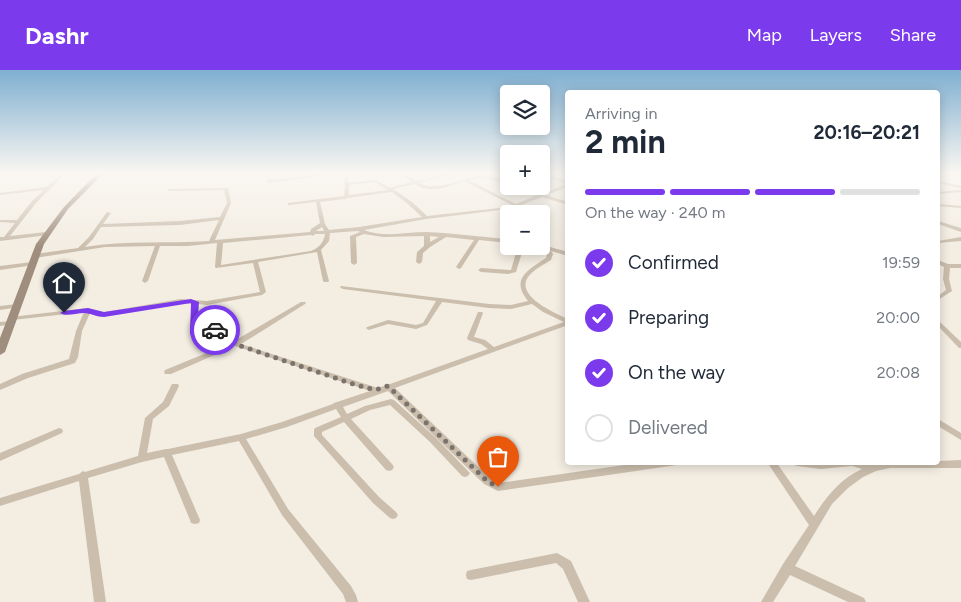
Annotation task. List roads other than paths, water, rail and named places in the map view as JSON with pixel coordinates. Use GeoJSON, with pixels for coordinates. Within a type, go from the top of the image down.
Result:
{"type":"FeatureCollection","features":[{"type":"Feature","properties":{"kind":"main road"},"geometry":{"type":"LineString","coordinates":[[0,352],[33,260],[46,234],[76,198]]}},
{"type":"Feature","properties":{"kind":"street"},"geometry":{"type":"LineString","coordinates":[[3,239],[40,198]]}},
{"type":"Feature","properties":{"kind":"street"},"geometry":{"type":"LineString","coordinates":[[211,242],[228,203],[227,198]]}},
{"type":"Feature","properties":{"kind":"street"},"geometry":{"type":"LineString","coordinates":[[290,204],[346,198]]}},
{"type":"Feature","properties":{"kind":"street"},"geometry":{"type":"LineString","coordinates":[[402,198],[426,218]]}},
{"type":"Feature","properties":{"kind":"street"},"geometry":{"type":"LineString","coordinates":[[502,198],[515,205]]}},
{"type":"Feature","properties":{"kind":"street"},"geometry":{"type":"LineString","coordinates":[[519,205],[537,198]]}},
{"type":"Feature","properties":{"kind":"street"},"geometry":{"type":"LineString","coordinates":[[547,198],[565,203]]}},
{"type":"Feature","properties":{"kind":"street"},"geometry":{"type":"LineString","coordinates":[[220,241],[218,266],[319,250],[325,245],[328,233],[323,224],[318,201]]}},
{"type":"Feature","properties":{"kind":"street"},"geometry":{"type":"LineString","coordinates":[[940,205],[961,207]]}},
{"type":"Feature","properties":{"kind":"street"},"geometry":{"type":"LineString","coordinates":[[0,268],[80,248],[211,242],[362,231],[426,218],[500,210]]}},
{"type":"Feature","properties":{"kind":"street"},"geometry":{"type":"LineString","coordinates":[[80,248],[109,213]]}},
{"type":"Feature","properties":{"kind":"street"},"geometry":{"type":"LineString","coordinates":[[99,226],[180,223],[221,218]]}},
{"type":"Feature","properties":{"kind":"street"},"geometry":{"type":"LineString","coordinates":[[0,221],[19,222]]}},
{"type":"Feature","properties":{"kind":"street"},"geometry":{"type":"LineString","coordinates":[[940,223],[960,228]]}},
{"type":"Feature","properties":{"kind":"street"},"geometry":{"type":"LineString","coordinates":[[313,234],[313,230],[323,224]]}},
{"type":"Feature","properties":{"kind":"street"},"geometry":{"type":"LineString","coordinates":[[354,263],[353,236],[362,231],[392,235],[427,234],[500,240]]}},
{"type":"Feature","properties":{"kind":"street"},"geometry":{"type":"LineString","coordinates":[[3,239],[46,234]]}},
{"type":"Feature","properties":{"kind":"street"},"geometry":{"type":"LineString","coordinates":[[427,234],[427,246]]}},
{"type":"Feature","properties":{"kind":"street"},"geometry":{"type":"LineString","coordinates":[[419,262],[420,252],[446,235]]}},
{"type":"Feature","properties":{"kind":"street"},"geometry":{"type":"LineString","coordinates":[[459,267],[477,239]]}},
{"type":"Feature","properties":{"kind":"street"},"geometry":{"type":"LineString","coordinates":[[940,242],[960,240]]}},
{"type":"Feature","properties":{"kind":"street"},"geometry":{"type":"LineString","coordinates":[[145,281],[158,244]]}},
{"type":"Feature","properties":{"kind":"street"},"geometry":{"type":"LineString","coordinates":[[550,249],[565,253]]}},
{"type":"Feature","properties":{"kind":"street"},"geometry":{"type":"LineString","coordinates":[[319,250],[326,280]]}},
{"type":"Feature","properties":{"kind":"street"},"geometry":{"type":"LineString","coordinates":[[482,270],[508,272],[514,270],[518,255]]}},
{"type":"Feature","properties":{"kind":"street"},"geometry":{"type":"LineString","coordinates":[[550,255],[549,258],[527,274],[522,282],[526,296],[565,320]]}},
{"type":"Feature","properties":{"kind":"street"},"geometry":{"type":"LineString","coordinates":[[0,324],[12,320],[88,310],[96,314],[104,314],[181,301],[208,303],[263,293],[255,261]]}},
{"type":"Feature","properties":{"kind":"street"},"geometry":{"type":"LineString","coordinates":[[940,263],[947,266],[961,266]]}},
{"type":"Feature","properties":{"kind":"street"},"geometry":{"type":"LineString","coordinates":[[940,297],[949,291],[946,279],[947,266]]}},
{"type":"Feature","properties":{"kind":"street"},"geometry":{"type":"LineString","coordinates":[[343,287],[504,308],[533,302]]}},
{"type":"Feature","properties":{"kind":"street"},"geometry":{"type":"LineString","coordinates":[[369,328],[388,322],[416,327],[421,326],[425,324],[440,300]]}},
{"type":"Feature","properties":{"kind":"street"},"geometry":{"type":"LineString","coordinates":[[195,302],[193,332],[227,329],[235,344],[375,390]]}},
{"type":"Feature","properties":{"kind":"street"},"geometry":{"type":"LineString","coordinates":[[168,372],[235,344],[303,303]]}},
{"type":"Feature","properties":{"kind":"street"},"geometry":{"type":"LineString","coordinates":[[0,308],[17,306]]}},
{"type":"Feature","properties":{"kind":"street"},"geometry":{"type":"LineString","coordinates":[[0,387],[20,378],[72,361],[79,331],[88,310]]}},
{"type":"Feature","properties":{"kind":"street"},"geometry":{"type":"LineString","coordinates":[[480,313],[470,338],[483,342],[492,349]]}},
{"type":"Feature","properties":{"kind":"street"},"geometry":{"type":"LineString","coordinates":[[0,502],[142,458],[241,437],[284,425],[375,390],[565,323]]}},
{"type":"Feature","properties":{"kind":"street"},"geometry":{"type":"LineString","coordinates":[[940,325],[961,346]]}},
{"type":"Feature","properties":{"kind":"street"},"geometry":{"type":"LineString","coordinates":[[142,458],[149,418],[166,404],[175,386]]}},
{"type":"Feature","properties":{"kind":"street"},"geometry":{"type":"LineString","coordinates":[[388,386],[487,481],[498,487],[653,465]]}},
{"type":"Feature","properties":{"kind":"street"},"geometry":{"type":"LineString","coordinates":[[393,515],[318,436],[318,430],[323,426],[368,408],[391,402],[433,440],[465,473]]}},
{"type":"Feature","properties":{"kind":"street"},"geometry":{"type":"LineString","coordinates":[[336,405],[389,467]]}},
{"type":"Feature","properties":{"kind":"street"},"geometry":{"type":"LineString","coordinates":[[940,423],[961,437]]}},
{"type":"Feature","properties":{"kind":"street"},"geometry":{"type":"LineString","coordinates":[[0,457],[60,431]]}},
{"type":"Feature","properties":{"kind":"street"},"geometry":{"type":"LineString","coordinates":[[241,437],[285,512],[347,590],[352,602]]}},
{"type":"Feature","properties":{"kind":"street"},"geometry":{"type":"LineString","coordinates":[[166,452],[195,520]]}},
{"type":"Feature","properties":{"kind":"street"},"geometry":{"type":"LineString","coordinates":[[940,464],[961,464]]}},
{"type":"Feature","properties":{"kind":"street"},"geometry":{"type":"LineString","coordinates":[[774,465],[815,525]]}},
{"type":"Feature","properties":{"kind":"street"},"geometry":{"type":"LineString","coordinates":[[859,465],[870,468],[890,465]]}},
{"type":"Feature","properties":{"kind":"street"},"geometry":{"type":"LineString","coordinates":[[768,602],[787,568],[836,493],[870,468]]}},
{"type":"Feature","properties":{"kind":"street"},"geometry":{"type":"LineString","coordinates":[[83,475],[100,602]]}},
{"type":"Feature","properties":{"kind":"street"},"geometry":{"type":"LineString","coordinates":[[471,575],[556,558],[568,565],[584,602]]}},
{"type":"Feature","properties":{"kind":"street"},"geometry":{"type":"LineString","coordinates":[[787,568],[860,602]]}}]}
